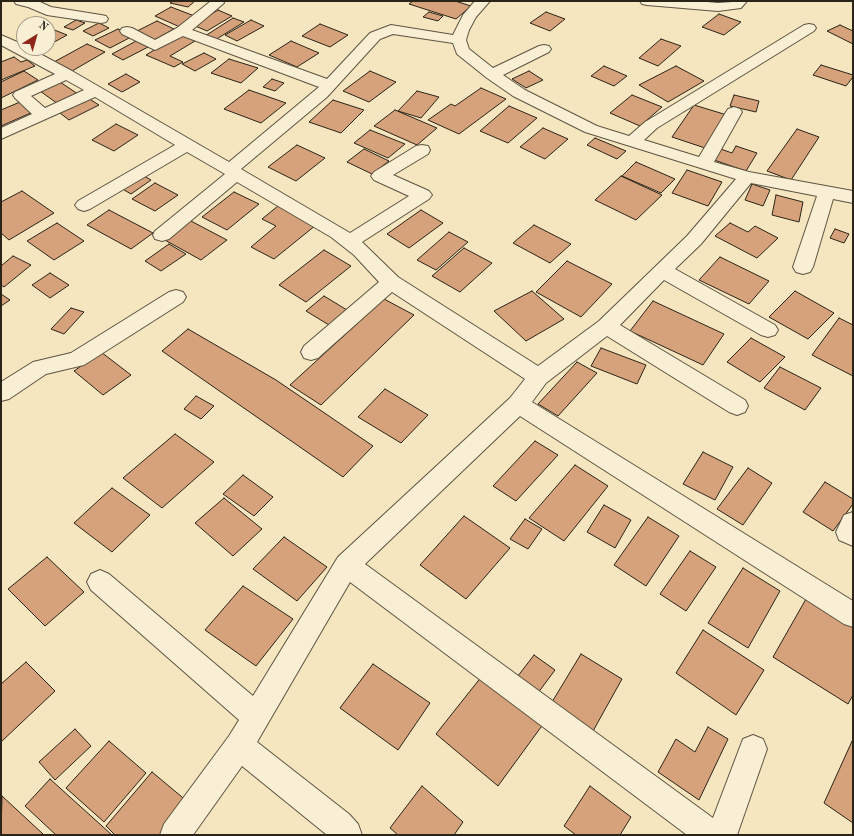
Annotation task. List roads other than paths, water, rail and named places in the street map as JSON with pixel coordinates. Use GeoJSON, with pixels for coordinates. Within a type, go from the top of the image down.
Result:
{"type":"FeatureCollection","features":[{"type":"Feature","properties":{"kind":"street"},"geometry":{"type":"LineString","coordinates":[[21,1],[47,10],[101,19]]}},
{"type":"Feature","properties":{"kind":"street"},"geometry":{"type":"LineString","coordinates":[[483,1],[470,15],[458,40],[462,51],[492,75],[519,93],[591,129],[632,142],[747,177],[853,197]]}},
{"type":"Feature","properties":{"kind":"street"},"geometry":{"type":"LineString","coordinates":[[647,1],[718,7],[736,5],[740,1]]}},
{"type":"Feature","properties":{"kind":"street"},"geometry":{"type":"LineString","coordinates":[[127,31],[155,46],[182,31],[217,3]]}},
{"type":"Feature","properties":{"kind":"street"},"geometry":{"type":"LineString","coordinates":[[632,142],[651,125],[809,28]]}},
{"type":"Feature","properties":{"kind":"street"},"geometry":{"type":"LineString","coordinates":[[162,236],[321,94],[375,36],[391,29],[458,40]]}},
{"type":"Feature","properties":{"kind":"street"},"geometry":{"type":"LineString","coordinates":[[182,31],[329,84]]}},
{"type":"Feature","properties":{"kind":"street"},"geometry":{"type":"LineString","coordinates":[[1,39],[66,74],[337,233],[361,251],[391,282],[539,377]]}},
{"type":"Feature","properties":{"kind":"street"},"geometry":{"type":"LineString","coordinates":[[492,75],[544,49]]}},
{"type":"Feature","properties":{"kind":"street"},"geometry":{"type":"LineString","coordinates":[[43,115],[21,95],[66,74]]}},
{"type":"Feature","properties":{"kind":"street"},"geometry":{"type":"LineString","coordinates":[[1,134],[95,91]]}},
{"type":"Feature","properties":{"kind":"street"},"geometry":{"type":"LineString","coordinates":[[704,164],[734,112]]}},
{"type":"Feature","properties":{"kind":"street"},"geometry":{"type":"LineString","coordinates":[[84,205],[187,145]]}},
{"type":"Feature","properties":{"kind":"street"},"geometry":{"type":"LineString","coordinates":[[350,242],[423,195],[380,176],[422,150]]}},
{"type":"Feature","properties":{"kind":"street"},"geometry":{"type":"LineString","coordinates":[[175,835],[238,746],[348,565],[518,404],[539,377],[606,326],[663,271],[694,240],[747,177]]}},
{"type":"Feature","properties":{"kind":"street"},"geometry":{"type":"LineString","coordinates":[[803,267],[827,191]]}},
{"type":"Feature","properties":{"kind":"street"},"geometry":{"type":"LineString","coordinates":[[663,271],[768,330]]}},
{"type":"Feature","properties":{"kind":"street"},"geometry":{"type":"LineString","coordinates":[[311,352],[391,282]]}},
{"type":"Feature","properties":{"kind":"street"},"geometry":{"type":"LineString","coordinates":[[1,393],[40,368],[77,359],[176,297]]}},
{"type":"Feature","properties":{"kind":"street"},"geometry":{"type":"LineString","coordinates":[[606,326],[737,406]]}},
{"type":"Feature","properties":{"kind":"street"},"geometry":{"type":"LineString","coordinates":[[518,404],[853,615]]}},
{"type":"Feature","properties":{"kind":"street"},"geometry":{"type":"LineString","coordinates":[[853,522],[848,532],[853,535]]}},
{"type":"Feature","properties":{"kind":"street"},"geometry":{"type":"LineString","coordinates":[[348,565],[712,835]]}},
{"type":"Feature","properties":{"kind":"street"},"geometry":{"type":"LineString","coordinates":[[100,582],[256,716]]}},
{"type":"Feature","properties":{"kind":"street"},"geometry":{"type":"LineString","coordinates":[[238,746],[338,824],[347,835]]}},
{"type":"Feature","properties":{"kind":"street"},"geometry":{"type":"LineString","coordinates":[[722,835],[753,749]]}}]}
